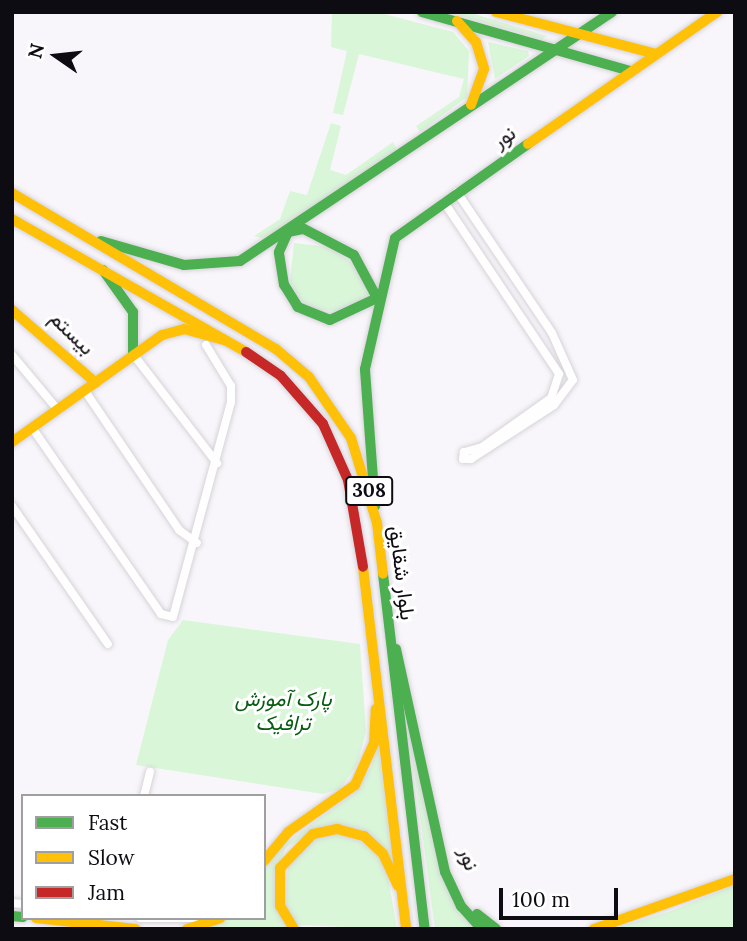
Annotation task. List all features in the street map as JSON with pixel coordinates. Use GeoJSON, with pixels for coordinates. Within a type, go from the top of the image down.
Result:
{"type":"FeatureCollection","features":[{"type":"Feature","properties":{"kind":"main road"},"geometry":{"type":"LineString","coordinates":[[422,12],[558,48],[631,71]]}},
{"type":"Feature","properties":{"kind":"main road"},"geometry":{"type":"LineString","coordinates":[[496,12],[656,54]]}},
{"type":"Feature","properties":{"kind":"main road","name":"نور"},"geometry":{"type":"LineString","coordinates":[[78,233],[160,260],[213,267],[240,261],[283,235],[612,12]]}},
{"type":"Feature","properties":{"kind":"main road","name":"نور"},"geometry":{"type":"LineString","coordinates":[[377,523],[365,369],[377,298],[395,238],[717,12]]}},
{"type":"Feature","properties":{"kind":"main road"},"geometry":{"type":"LineString","coordinates":[[457,21],[476,42],[484,69],[468,109]]}},
{"type":"Feature","properties":{"kind":"main road","name":"بلوار شقایق"},"geometry":{"type":"LineString","coordinates":[[12,193],[276,349],[309,377],[351,438],[377,523],[425,929]]}},
{"type":"Feature","properties":{"kind":"main road","name":"بلوار شقایق"},"geometry":{"type":"LineString","coordinates":[[12,219],[239,346],[281,376],[323,424],[348,480],[378,677],[405,929]]}},
{"type":"Feature","properties":{"kind":"main road"},"geometry":{"type":"LineString","coordinates":[[304,229],[347,248],[377,298],[344,317],[304,312],[281,277],[279,252],[283,235],[304,229]]}},
{"type":"Feature","properties":{"kind":"main road"},"geometry":{"type":"LineString","coordinates":[[101,268],[133,312],[134,354]]}},
{"type":"Feature","properties":{"kind":"main road","name":"بیستم"},"geometry":{"type":"LineString","coordinates":[[16,311],[96,383]]}},
{"type":"Feature","properties":{"kind":"main road"},"geometry":{"type":"LineString","coordinates":[[12,442],[134,354],[184,329],[239,346]]}},
{"type":"Feature","properties":{"kind":"main road"},"geometry":{"type":"LineString","coordinates":[[390,631],[453,892],[482,929]]}},
{"type":"Feature","properties":{"kind":"main road"},"geometry":{"type":"LineString","coordinates":[[266,859],[288,832],[345,796],[362,775],[374,743],[378,677]]}},
{"type":"Feature","properties":{"kind":"main road","name":"نور"},"geometry":{"type":"LineString","coordinates":[[429,787],[457,885],[496,929]]}},
{"type":"Feature","properties":{"kind":"main road"},"geometry":{"type":"LineString","coordinates":[[294,929],[280,906],[280,868],[313,834],[337,829],[364,836],[383,854],[401,892]]}},
{"type":"Feature","properties":{"kind":"main road"},"geometry":{"type":"LineString","coordinates":[[594,929],[735,879]]}},
{"type":"Feature","properties":{"kind":"main road"},"geometry":{"type":"LineString","coordinates":[[54,920],[135,929]]}},
{"type":"Feature","properties":{"kind":"main road"},"geometry":{"type":"LineString","coordinates":[[187,929],[214,920]]}},
{"type":"Feature","properties":{"kind":"street"},"geometry":{"type":"LineString","coordinates":[[444,202],[559,374],[551,398],[482,447],[464,452],[463,459],[471,459],[554,405],[573,380],[552,333],[457,192]]}},
{"type":"Feature","properties":{"kind":"street"},"geometry":{"type":"LineString","coordinates":[[33,429],[161,614],[173,617],[197,543],[231,402],[230,386],[206,345]]}},
{"type":"Feature","properties":{"kind":"street"},"geometry":{"type":"LineString","coordinates":[[134,354],[216,463]]}},
{"type":"Feature","properties":{"kind":"street"},"geometry":{"type":"LineString","coordinates":[[12,355],[58,411]]}},
{"type":"Feature","properties":{"kind":"street"},"geometry":{"type":"LineString","coordinates":[[85,391],[179,530],[197,543]]}},
{"type":"Feature","properties":{"kind":"street"},"geometry":{"type":"LineString","coordinates":[[12,506],[108,644]]}},
{"type":"Feature","properties":{"kind":"street"},"geometry":{"type":"LineString","coordinates":[[144,794],[149,772]]}},
{"type":"Feature","properties":{"kind":"green space"},"geometry":{"type":"Polygon","coordinates":[[[332,12],[377,12],[453,32],[469,51],[467,97],[420,132],[416,126],[459,97],[464,79],[359,54],[343,115],[333,113],[347,51],[331,47],[332,12]]]}},
{"type":"Feature","properties":{"kind":"green space"},"geometry":{"type":"Polygon","coordinates":[[[447,12],[468,12],[547,36],[542,39],[447,12]]]}},
{"type":"Feature","properties":{"kind":"green space"},"geometry":{"type":"Polygon","coordinates":[[[488,42],[528,51],[529,56],[495,79],[488,42]]]}},
{"type":"Feature","properties":{"kind":"green space"},"geometry":{"type":"Polygon","coordinates":[[[331,123],[341,126],[330,170],[346,175],[393,142],[397,149],[265,239],[254,236],[280,219],[290,191],[307,195],[331,123]]]}},
{"type":"Feature","properties":{"kind":"green space"},"geometry":{"type":"Polygon","coordinates":[[[294,243],[331,247],[354,265],[370,296],[335,311],[315,310],[299,299],[290,282],[294,243]]]}},
{"type":"Feature","properties":{"kind":"green space","name":"پارک آموزش ترافیک"},"geometry":{"type":"Polygon","coordinates":[[[183,620],[360,644],[366,732],[357,765],[340,789],[323,794],[136,765],[168,640],[183,620]]]}},
{"type":"Feature","properties":{"kind":"green space"},"geometry":{"type":"Polygon","coordinates":[[[404,696],[435,840],[477,929],[435,929],[404,696]]]}},
{"type":"Feature","properties":{"kind":"green space"},"geometry":{"type":"Polygon","coordinates":[[[377,736],[394,867],[361,829],[322,826],[286,848],[274,874],[276,908],[288,929],[204,929],[224,920],[266,920],[266,868],[276,851],[352,794],[371,767],[377,736]]]}},
{"type":"Feature","properties":{"kind":"green space"},"geometry":{"type":"Polygon","coordinates":[[[335,834],[363,842],[377,854],[388,877],[397,929],[295,925],[286,909],[288,863],[315,839],[335,834]]]}},
{"type":"Feature","properties":{"kind":"green space"},"geometry":{"type":"Polygon","coordinates":[[[735,885],[735,929],[612,929],[671,911],[735,885]]]}},
{"type":"Feature","properties":{"kind":"traffic: fast"},"geometry":{"type":"LineString","coordinates":[[422,12],[631,71]]}},
{"type":"Feature","properties":{"kind":"traffic: fast"},"geometry":{"type":"LineString","coordinates":[[101,241],[184,265],[240,261],[612,12]]}},
{"type":"Feature","properties":{"kind":"traffic: fast"},"geometry":{"type":"LineString","coordinates":[[375,506],[365,369],[395,238],[528,144]]}},
{"type":"Feature","properties":{"kind":"traffic: fast"},"geometry":{"type":"LineString","coordinates":[[304,229],[354,255],[377,298],[330,320],[298,307],[284,285],[279,252],[288,232],[304,229]]}},
{"type":"Feature","properties":{"kind":"traffic: fast"},"geometry":{"type":"LineString","coordinates":[[103,270],[133,312],[133,354]]}},
{"type":"Feature","properties":{"kind":"traffic: fast"},"geometry":{"type":"LineString","coordinates":[[383,574],[425,929]]}},
{"type":"Feature","properties":{"kind":"traffic: fast"},"geometry":{"type":"LineString","coordinates":[[396,649],[445,872],[461,906],[482,929]]}},
{"type":"Feature","properties":{"kind":"traffic: fast"},"geometry":{"type":"LineString","coordinates":[[477,914],[496,929]]}},
{"type":"Feature","properties":{"kind":"traffic: fast"},"geometry":{"type":"LineString","coordinates":[[12,916],[21,917]]}},
{"type":"Feature","properties":{"kind":"traffic: slow"},"geometry":{"type":"LineString","coordinates":[[496,12],[656,54]]}},
{"type":"Feature","properties":{"kind":"traffic: slow"},"geometry":{"type":"LineString","coordinates":[[528,144],[717,12]]}},
{"type":"Feature","properties":{"kind":"traffic: slow"},"geometry":{"type":"LineString","coordinates":[[457,21],[476,42],[484,69],[471,105]]}},
{"type":"Feature","properties":{"kind":"traffic: slow"},"geometry":{"type":"LineString","coordinates":[[12,193],[276,349],[309,377],[351,438],[377,523],[383,574]]}},
{"type":"Feature","properties":{"kind":"traffic: slow"},"geometry":{"type":"LineString","coordinates":[[12,219],[246,352]]}},
{"type":"Feature","properties":{"kind":"traffic: slow"},"geometry":{"type":"LineString","coordinates":[[12,310],[96,383]]}},
{"type":"Feature","properties":{"kind":"traffic: slow"},"geometry":{"type":"LineString","coordinates":[[12,442],[162,335],[184,329],[224,340]]}},
{"type":"Feature","properties":{"kind":"traffic: slow"},"geometry":{"type":"LineString","coordinates":[[363,567],[406,929]]}},
{"type":"Feature","properties":{"kind":"traffic: slow"},"geometry":{"type":"LineString","coordinates":[[266,859],[288,832],[355,785],[374,743],[376,709]]}},
{"type":"Feature","properties":{"kind":"traffic: slow"},"geometry":{"type":"LineString","coordinates":[[294,929],[280,906],[280,868],[313,834],[337,829],[364,836],[383,854],[398,886]]}},
{"type":"Feature","properties":{"kind":"traffic: slow"},"geometry":{"type":"LineString","coordinates":[[594,929],[735,879]]}},
{"type":"Feature","properties":{"kind":"traffic: slow"},"geometry":{"type":"LineString","coordinates":[[54,920],[135,929]]}},
{"type":"Feature","properties":{"kind":"traffic: slow"},"geometry":{"type":"LineString","coordinates":[[187,929],[214,920]]}},
{"type":"Feature","properties":{"kind":"traffic: jam"},"geometry":{"type":"LineString","coordinates":[[246,352],[281,376],[323,424],[348,480],[363,567]]}}]}
